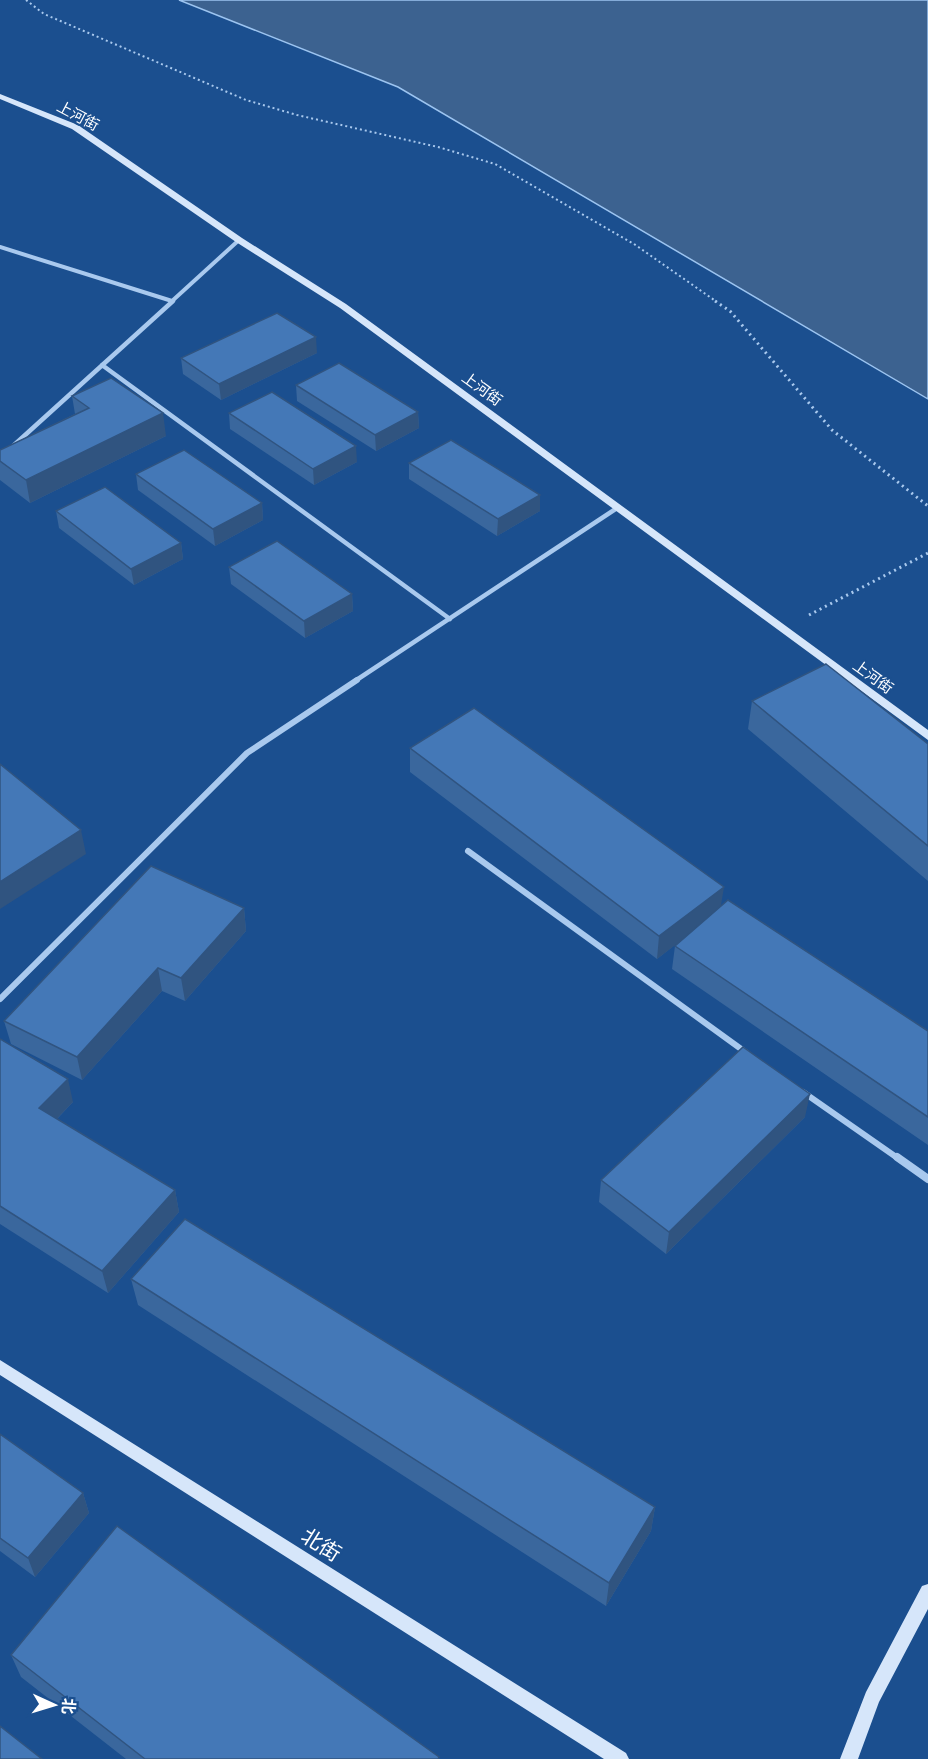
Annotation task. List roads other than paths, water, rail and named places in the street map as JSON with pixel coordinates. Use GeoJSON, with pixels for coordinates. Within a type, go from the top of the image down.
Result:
{"type":"FeatureCollection","features":[{"type":"Feature","properties":{"kind":"street","name":"上河街"},"geometry":{"type":"LineString","coordinates":[[0,96],[75,127],[239,240],[343,306],[928,736]]}},
{"type":"Feature","properties":{"kind":"street"},"geometry":{"type":"LineString","coordinates":[[9,450],[239,240]]}},
{"type":"Feature","properties":{"kind":"street"},"geometry":{"type":"LineString","coordinates":[[0,246],[172,301]]}},
{"type":"Feature","properties":{"kind":"street"},"geometry":{"type":"LineString","coordinates":[[102,365],[450,619]]}},
{"type":"Feature","properties":{"kind":"street"},"geometry":{"type":"LineString","coordinates":[[0,999],[248,753],[617,508]]}},
{"type":"Feature","properties":{"kind":"street"},"geometry":{"type":"LineString","coordinates":[[468,851],[753,1058]]}},
{"type":"Feature","properties":{"kind":"street"},"geometry":{"type":"LineString","coordinates":[[792,1084],[928,1179]]}},
{"type":"Feature","properties":{"kind":"street","name":"北街"},"geometry":{"type":"LineString","coordinates":[[0,1366],[620,1759]]}},
{"type":"Feature","properties":{"kind":"street"},"geometry":{"type":"LineString","coordinates":[[849,1759],[872,1698],[928,1592]]}},
{"type":"Feature","properties":{"kind":"water"},"geometry":{"type":"Polygon","coordinates":[[[179,0],[928,0],[928,399],[398,87],[179,0]]]}}]}
